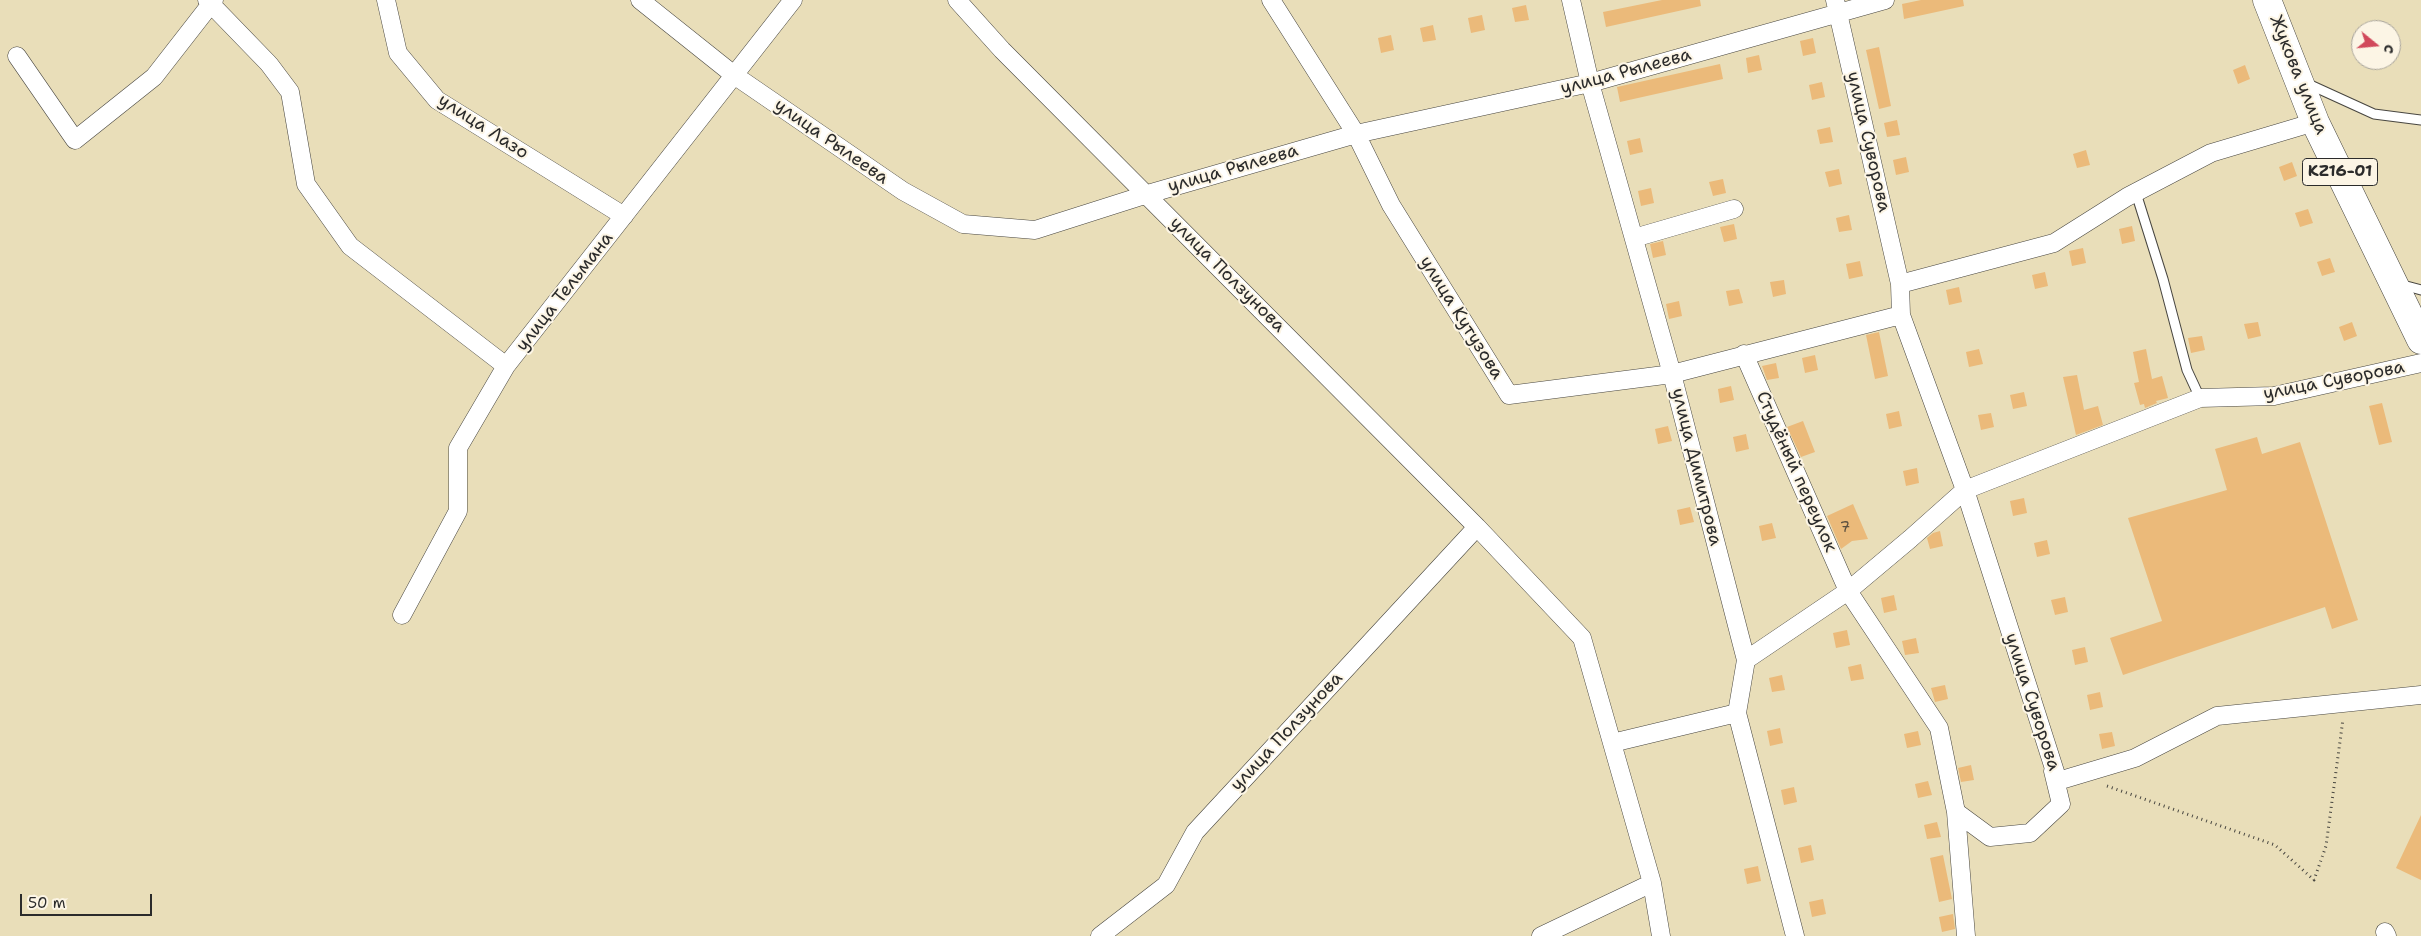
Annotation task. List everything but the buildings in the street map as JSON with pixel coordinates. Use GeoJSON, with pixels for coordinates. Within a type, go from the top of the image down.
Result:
{"type":"FeatureCollection","features":[{"type":"Feature","properties":{"kind":"main road","name":"Жукова улица"},"geometry":{"type":"LineString","coordinates":[[2267,0],[2315,122],[2421,340]]}},
{"type":"Feature","properties":{"kind":"street","name":"улица Лазо"},"geometry":{"type":"LineString","coordinates":[[386,0],[398,53],[437,100],[624,216]]}},
{"type":"Feature","properties":{"kind":"street","name":"улица Рылеева"},"geometry":{"type":"LineString","coordinates":[[640,0],[734,75],[903,192],[963,224],[1035,230],[1148,194],[1356,134],[1590,83],[1837,6],[1885,0]]}},
{"type":"Feature","properties":{"kind":"street","name":"улица Тельмана"},"geometry":{"type":"LineString","coordinates":[[402,615],[458,511],[458,448],[506,366],[794,0]]}},
{"type":"Feature","properties":{"kind":"street","name":"улица Ползунова"},"geometry":{"type":"LineString","coordinates":[[957,0],[1002,50],[1148,194],[1477,527],[1582,638],[1652,883],[1661,936]]}},
{"type":"Feature","properties":{"kind":"street","name":"улица Кутузова"},"geometry":{"type":"LineString","coordinates":[[1271,0],[1356,134],[1391,205],[1509,394],[1672,374],[1901,315]]}},
{"type":"Feature","properties":{"kind":"street","name":"улица Димитрова"},"geometry":{"type":"LineString","coordinates":[[1571,0],[1590,83],[1672,374],[1746,660],[1737,713],[1796,936]]}},
{"type":"Feature","properties":{"kind":"street"},"geometry":{"type":"LineString","coordinates":[[17,56],[74,140],[154,77],[210,2],[268,64],[290,92],[306,184],[350,246],[506,366]]}},
{"type":"Feature","properties":{"kind":"street","name":"улица Суворова"},"geometry":{"type":"LineString","coordinates":[[1837,6],[1900,284],[1901,315],[1965,490],[2058,782],[2135,758],[2217,716],[2421,695]]}},
{"type":"Feature","properties":{"kind":"street"},"geometry":{"type":"LineString","coordinates":[[1900,284],[2054,243],[2136,193],[2211,153],[2315,122]]}},
{"type":"Feature","properties":{"kind":"street"},"geometry":{"type":"LineString","coordinates":[[1634,238],[1734,209]]}},
{"type":"Feature","properties":{"kind":"street","name":"Студёный переулок"},"geometry":{"type":"LineString","coordinates":[[1744,354],[1848,591],[1939,728],[1956,812],[1966,936]]}},
{"type":"Feature","properties":{"kind":"street","name":"улица Суворова"},"geometry":{"type":"LineString","coordinates":[[1965,490],[2200,398],[2274,396],[2421,363]]}},
{"type":"Feature","properties":{"kind":"street"},"geometry":{"type":"LineString","coordinates":[[1746,660],[1848,591],[1965,490]]}},
{"type":"Feature","properties":{"kind":"street","name":"улица Ползунова"},"geometry":{"type":"LineString","coordinates":[[1100,936],[1166,885],[1195,832],[1477,527]]}},
{"type":"Feature","properties":{"kind":"street"},"geometry":{"type":"LineString","coordinates":[[1612,742],[1737,713]]}},
{"type":"Feature","properties":{"kind":"street"},"geometry":{"type":"LineString","coordinates":[[1956,812],[1990,837],[2030,833],[2061,804],[2053,768]]}},
{"type":"Feature","properties":{"kind":"street"},"geometry":{"type":"LineString","coordinates":[[1541,936],[1652,883]]}},
{"type":"Feature","properties":{"kind":"lane"},"geometry":{"type":"LineString","coordinates":[[2299,80],[2374,114],[2421,120]]}},
{"type":"Feature","properties":{"kind":"lane"},"geometry":{"type":"LineString","coordinates":[[2136,193],[2163,279],[2187,370],[2200,398]]}},
{"type":"Feature","properties":{"kind":"lane"},"geometry":{"type":"LineString","coordinates":[[2393,283],[2421,290]]}},
{"type":"Feature","properties":{"kind":"path"},"geometry":{"type":"LineString","coordinates":[[2077,776],[2275,845],[2314,880],[2326,846],[2346,703]]}}]}
